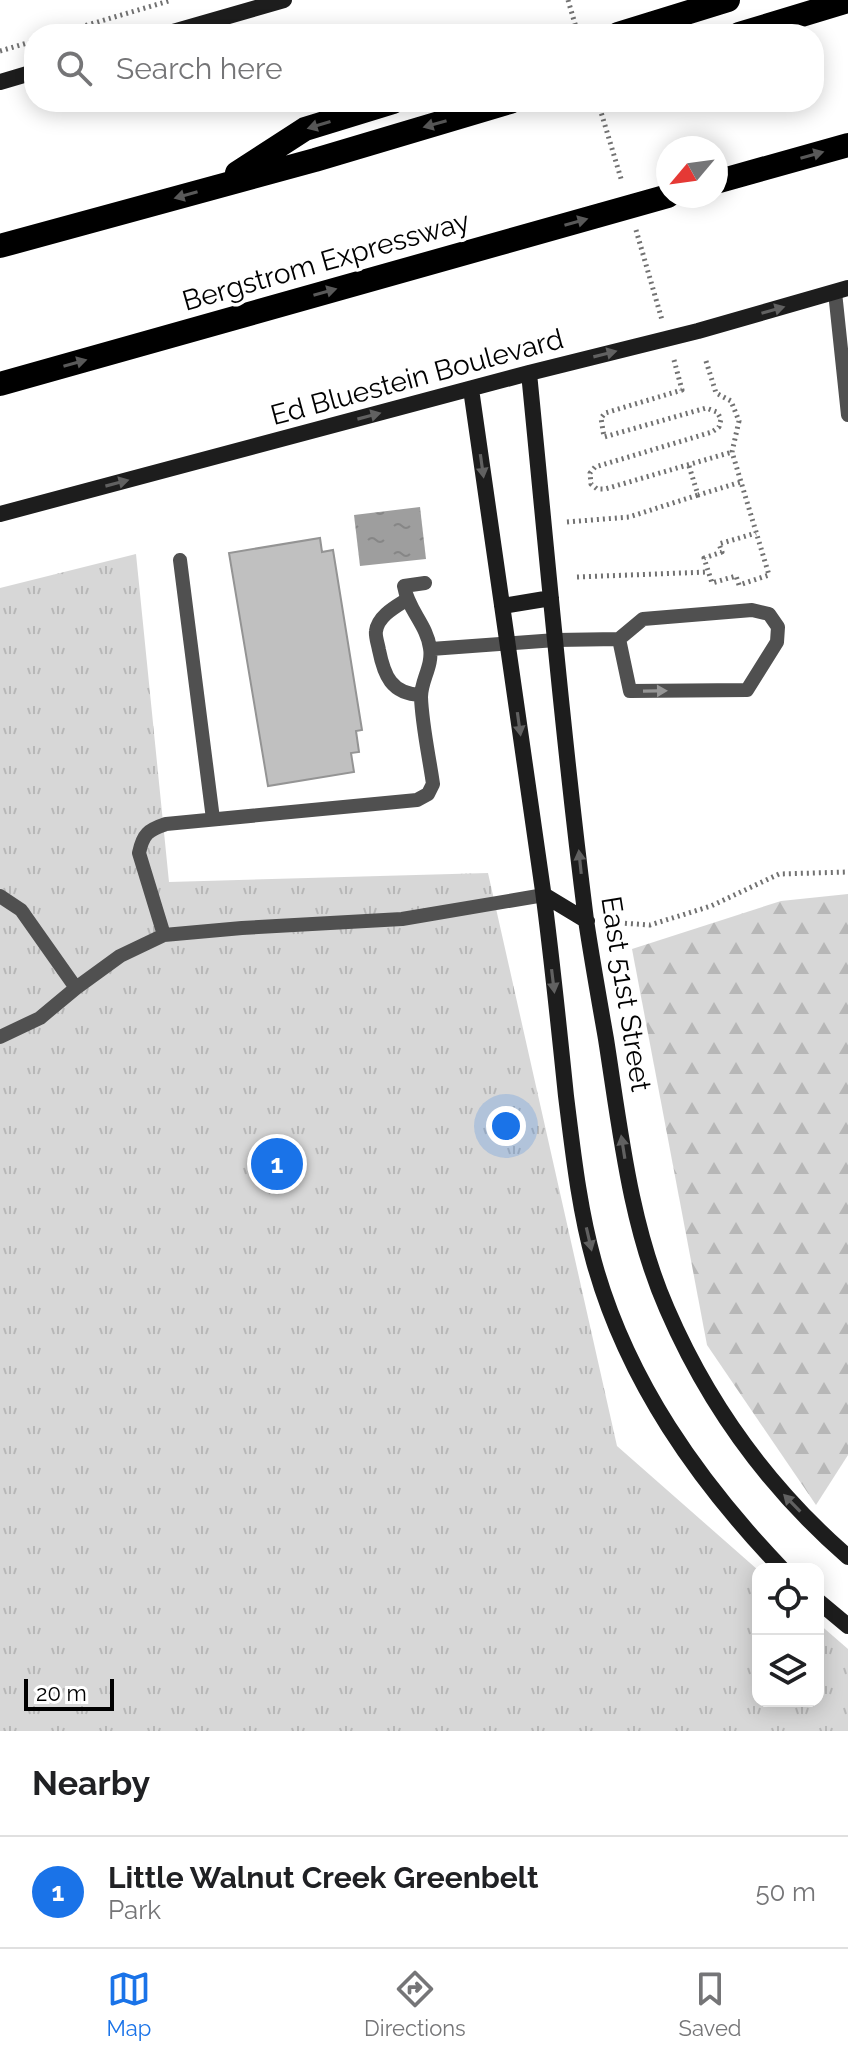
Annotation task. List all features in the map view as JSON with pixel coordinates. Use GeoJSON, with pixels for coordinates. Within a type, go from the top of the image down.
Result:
{"type":"FeatureCollection","features":[{"type":"Feature","properties":{"kind":"highway"},"geometry":{"type":"LineString","coordinates":[[650,24],[728,0]]}},
{"type":"Feature","properties":{"kind":"highway"},"geometry":{"type":"LineString","coordinates":[[772,24],[848,1]]}},
{"type":"Feature","properties":{"kind":"highway"},"geometry":{"type":"LineString","coordinates":[[217,186],[305,129],[360,112]]}},
{"type":"Feature","properties":{"kind":"highway"},"geometry":{"type":"LineString","coordinates":[[0,246],[315,160],[476,112]]}},
{"type":"Feature","properties":{"kind":"highway"},"geometry":{"type":"LineString","coordinates":[[728,179],[848,145]]}},
{"type":"Feature","properties":{"kind":"highway","name":"Bergstrom Expressway"},"geometry":{"type":"LineString","coordinates":[[0,384],[656,199]]}},
{"type":"Feature","properties":{"kind":"street"},"geometry":{"type":"LineString","coordinates":[[201,24],[284,0]]}},
{"type":"Feature","properties":{"kind":"street"},"geometry":{"type":"LineString","coordinates":[[0,82],[24,75]]}},
{"type":"Feature","properties":{"kind":"street","name":"Ed Bluestein Boulevard"},"geometry":{"type":"LineString","coordinates":[[0,514],[698,331],[842,290]]}},
{"type":"Feature","properties":{"kind":"street","name":"East 51st Street"},"geometry":{"type":"LineString","coordinates":[[529,373],[587,921],[625,1161],[642,1237],[666,1307],[698,1374],[734,1430],[780,1491],[848,1557]]}},
{"type":"Feature","properties":{"kind":"street"},"geometry":{"type":"LineString","coordinates":[[471,389],[544,895],[576,1181],[594,1263],[620,1335],[655,1406],[695,1467],[740,1525],[776,1563]]}},
{"type":"Feature","properties":{"kind":"street"},"geometry":{"type":"LineString","coordinates":[[502,606],[551,598]]}},
{"type":"Feature","properties":{"kind":"street"},"geometry":{"type":"LineString","coordinates":[[544,895],[587,921]]}},
{"type":"Feature","properties":{"kind":"street"},"geometry":{"type":"LineString","coordinates":[[824,1606],[848,1626]]}},
{"type":"Feature","properties":{"kind":"lane"},"geometry":{"type":"LineString","coordinates":[[842,290],[848,415]]}},
{"type":"Feature","properties":{"kind":"lane"},"geometry":{"type":"LineString","coordinates":[[180,560],[213,819]]}},
{"type":"Feature","properties":{"kind":"lane"},"geometry":{"type":"LineString","coordinates":[[164,935],[139,853],[142,840],[151,829],[166,824],[417,800],[428,794],[433,784],[421,695],[431,649],[426,632],[406,600],[404,586],[425,583]]}},
{"type":"Feature","properties":{"kind":"lane"},"geometry":{"type":"LineString","coordinates":[[406,600],[388,612],[376,632],[383,668],[392,684],[410,695],[421,695]]}},
{"type":"Feature","properties":{"kind":"lane"},"geometry":{"type":"LineString","coordinates":[[431,649],[619,639],[643,619],[752,610],[769,614],[778,627],[777,642],[747,690],[630,691],[619,639]]}},
{"type":"Feature","properties":{"kind":"lane"},"geometry":{"type":"LineString","coordinates":[[0,1037],[40,1018],[120,956],[164,935],[402,919],[544,895]]}},
{"type":"Feature","properties":{"kind":"lane"},"geometry":{"type":"LineString","coordinates":[[0,896],[21,910],[76,988]]}},
{"type":"Feature","properties":{"kind":"path"},"geometry":{"type":"LineString","coordinates":[[91,24],[172,0]]}},
{"type":"Feature","properties":{"kind":"path"},"geometry":{"type":"LineString","coordinates":[[568,0],[575,24]]}},
{"type":"Feature","properties":{"kind":"path"},"geometry":{"type":"LineString","coordinates":[[0,51],[24,44]]}},
{"type":"Feature","properties":{"kind":"path"},"geometry":{"type":"LineString","coordinates":[[601,112],[625,193]]}},
{"type":"Feature","properties":{"kind":"path"},"geometry":{"type":"LineString","coordinates":[[634,224],[665,330]]}},
{"type":"Feature","properties":{"kind":"path"},"geometry":{"type":"LineString","coordinates":[[674,360],[682,390],[605,413],[600,422],[604,437],[706,408],[717,412],[721,419],[719,427],[712,432],[595,467],[589,481],[601,490],[732,452]]}},
{"type":"Feature","properties":{"kind":"path"},"geometry":{"type":"LineString","coordinates":[[706,361],[716,393],[731,401],[739,421],[732,452],[769,575],[739,585],[736,576],[712,583],[704,558],[722,552],[719,544],[756,533]]}},
{"type":"Feature","properties":{"kind":"path"},"geometry":{"type":"LineString","coordinates":[[689,466],[698,495]]}},
{"type":"Feature","properties":{"kind":"path"},"geometry":{"type":"LineString","coordinates":[[567,522],[629,517],[741,482]]}},
{"type":"Feature","properties":{"kind":"path"},"geometry":{"type":"LineString","coordinates":[[577,577],[708,572]]}},
{"type":"Feature","properties":{"kind":"path"},"geometry":{"type":"LineString","coordinates":[[587,921],[650,925],[711,906],[779,874],[848,872]]}},
{"type":"Feature","properties":{"kind":"green space"},"geometry":{"type":"Polygon","coordinates":[[[136,554],[169,882],[488,873],[617,1446],[752,1565],[752,1707],[824,1707],[824,1628],[848,1649],[848,1731],[0,1731],[0,588],[136,554]]]}},
{"type":"Feature","properties":{"kind":"green space"},"geometry":{"type":"Polygon","coordinates":[[[848,894],[848,1455],[816,1505],[707,1345],[632,949],[781,901],[848,894]]]}},
{"type":"Feature","properties":{"kind":"water"},"geometry":{"type":"Polygon","coordinates":[[[420,507],[426,559],[360,566],[354,515],[420,507]]]}},
{"type":"Feature","properties":{"kind":"building"},"geometry":{"type":"Polygon","coordinates":[[[320,538],[322,552],[333,550],[362,730],[356,731],[359,752],[351,753],[354,772],[268,786],[229,553],[320,538]]]}},
{"type":"Feature","properties":{"kind":"place","name":"Little Walnut Creek Greenbelt"},"geometry":{"type":"Point","coordinates":[277,1164]}}]}
